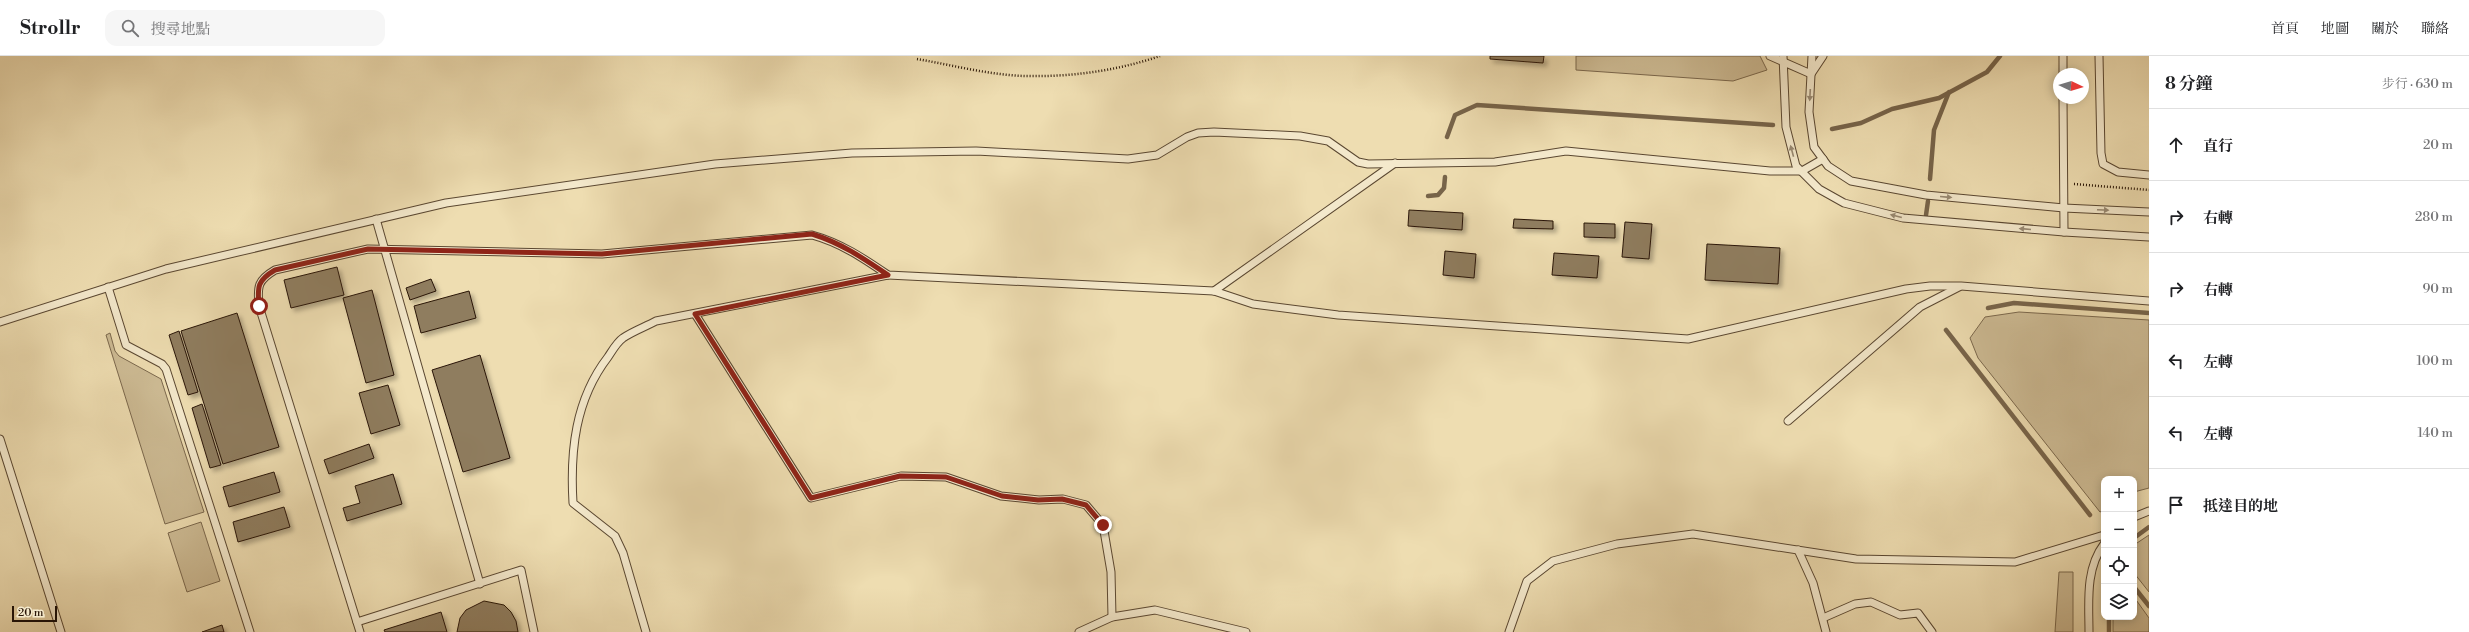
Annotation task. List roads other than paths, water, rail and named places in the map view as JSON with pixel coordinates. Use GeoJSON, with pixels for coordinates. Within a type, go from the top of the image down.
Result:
{"type":"FeatureCollection","features":[{"type":"Feature","properties":{"kind":"lane"},"geometry":{"type":"LineString","coordinates":[[1770,56],[1783,60],[1811,74]]}},
{"type":"Feature","properties":{"kind":"lane"},"geometry":{"type":"LineString","coordinates":[[1812,56],[1809,112],[1814,147],[1828,166],[1851,182],[1926,195],[2064,208],[2149,212]]}},
{"type":"Feature","properties":{"kind":"lane"},"geometry":{"type":"LineString","coordinates":[[1811,74],[1823,56]]}},
{"type":"Feature","properties":{"kind":"lane"},"geometry":{"type":"LineString","coordinates":[[2063,56],[2063,68]]}},
{"type":"Feature","properties":{"kind":"lane"},"geometry":{"type":"LineString","coordinates":[[2099,56],[2100,153],[2103,164],[2118,172],[2149,175]]}},
{"type":"Feature","properties":{"kind":"lane"},"geometry":{"type":"LineString","coordinates":[[1783,60],[1786,127],[1796,166],[1819,189],[1844,203],[1903,218],[2064,232],[2149,237]]}},
{"type":"Feature","properties":{"kind":"lane"},"geometry":{"type":"LineString","coordinates":[[2064,104],[2064,232]]}},
{"type":"Feature","properties":{"kind":"lane"},"geometry":{"type":"LineString","coordinates":[[0,322],[166,269],[446,203],[715,164],[852,153],[968,151],[1128,159],[1157,155],[1187,137],[1198,133],[1214,132],[1314,138],[1328,141],[1358,162],[1368,164],[1396,162],[1495,162],[1566,151],[1770,171],[1802,171],[1823,159]]}},
{"type":"Feature","properties":{"kind":"lane"},"geometry":{"type":"LineString","coordinates":[[1214,291],[1396,162]]}},
{"type":"Feature","properties":{"kind":"lane"},"geometry":{"type":"LineString","coordinates":[[376,219],[480,584]]}},
{"type":"Feature","properties":{"kind":"lane"},"geometry":{"type":"LineString","coordinates":[[360,632],[259,306],[258,290],[263,277],[275,270],[368,249],[602,254],[812,234],[830,240],[853,251],[888,275]]}},
{"type":"Feature","properties":{"kind":"lane"},"geometry":{"type":"LineString","coordinates":[[646,632],[623,553],[615,536],[573,503],[572,475],[575,428],[592,382],[601,365],[622,338],[656,321],[888,275],[1214,291],[1253,304],[1338,315],[1688,339],[1906,289],[1930,286],[1961,286],[2149,301]]}},
{"type":"Feature","properties":{"kind":"lane"},"geometry":{"type":"LineString","coordinates":[[1788,421],[1920,307],[1961,286]]}},
{"type":"Feature","properties":{"kind":"lane"},"geometry":{"type":"LineString","coordinates":[[108,287],[123,340],[126,345],[162,364],[166,369],[250,632]]}},
{"type":"Feature","properties":{"kind":"lane"},"geometry":{"type":"LineString","coordinates":[[695,314],[811,498],[900,476],[946,477],[1002,496],[1038,500],[1062,499],[1086,505],[1103,525],[1111,572],[1112,617]]}},
{"type":"Feature","properties":{"kind":"lane"},"geometry":{"type":"LineString","coordinates":[[0,440],[61,632]]}},
{"type":"Feature","properties":{"kind":"lane"},"geometry":{"type":"LineString","coordinates":[[2137,516],[2149,511]]}},
{"type":"Feature","properties":{"kind":"lane"},"geometry":{"type":"LineString","coordinates":[[1509,632],[1526,581],[1553,561],[1617,544],[1693,534],[1856,559],[2015,562],[2101,536]]}},
{"type":"Feature","properties":{"kind":"lane"},"geometry":{"type":"LineString","coordinates":[[2089,632],[2089,590],[2093,568],[2102,548]]}},
{"type":"Feature","properties":{"kind":"lane"},"geometry":{"type":"LineString","coordinates":[[1798,550],[1813,583],[1826,632]]}},
{"type":"Feature","properties":{"kind":"lane"},"geometry":{"type":"LineString","coordinates":[[357,622],[521,570],[534,632]]}},
{"type":"Feature","properties":{"kind":"lane"},"geometry":{"type":"LineString","coordinates":[[1823,618],[1855,604],[1871,602],[1900,615],[1918,613],[1932,632]]}},
{"type":"Feature","properties":{"kind":"lane"},"geometry":{"type":"LineString","coordinates":[[1079,632],[1112,617],[1155,610],[1246,632]]}},
{"type":"Feature","properties":{"kind":"waterway"},"geometry":{"type":"LineString","coordinates":[[1832,129],[1861,123],[1892,109],[1939,98],[1987,72],[2000,56]]}},
{"type":"Feature","properties":{"kind":"waterway"},"geometry":{"type":"LineString","coordinates":[[1930,179],[1934,130],[1949,92]]}},
{"type":"Feature","properties":{"kind":"waterway"},"geometry":{"type":"LineString","coordinates":[[1447,137],[1455,115],[1477,105],[1773,125]]}},
{"type":"Feature","properties":{"kind":"waterway"},"geometry":{"type":"LineString","coordinates":[[1428,196],[1438,195],[1444,188],[1445,177]]}},
{"type":"Feature","properties":{"kind":"waterway"},"geometry":{"type":"LineString","coordinates":[[1926,215],[1928,201]]}},
{"type":"Feature","properties":{"kind":"waterway"},"geometry":{"type":"LineString","coordinates":[[1988,308],[2014,303],[2149,313]]}},
{"type":"Feature","properties":{"kind":"waterway"},"geometry":{"type":"LineString","coordinates":[[1946,330],[2090,515]]}},
{"type":"Feature","properties":{"kind":"waterway"},"geometry":{"type":"LineString","coordinates":[[2137,536],[2149,527]]}},
{"type":"Feature","properties":{"kind":"waterway"},"geometry":{"type":"LineString","coordinates":[[2137,591],[2149,606]]}},
{"type":"Feature","properties":{"kind":"waterway"},"geometry":{"type":"LineString","coordinates":[[2109,620],[2109,632]]}}]}
